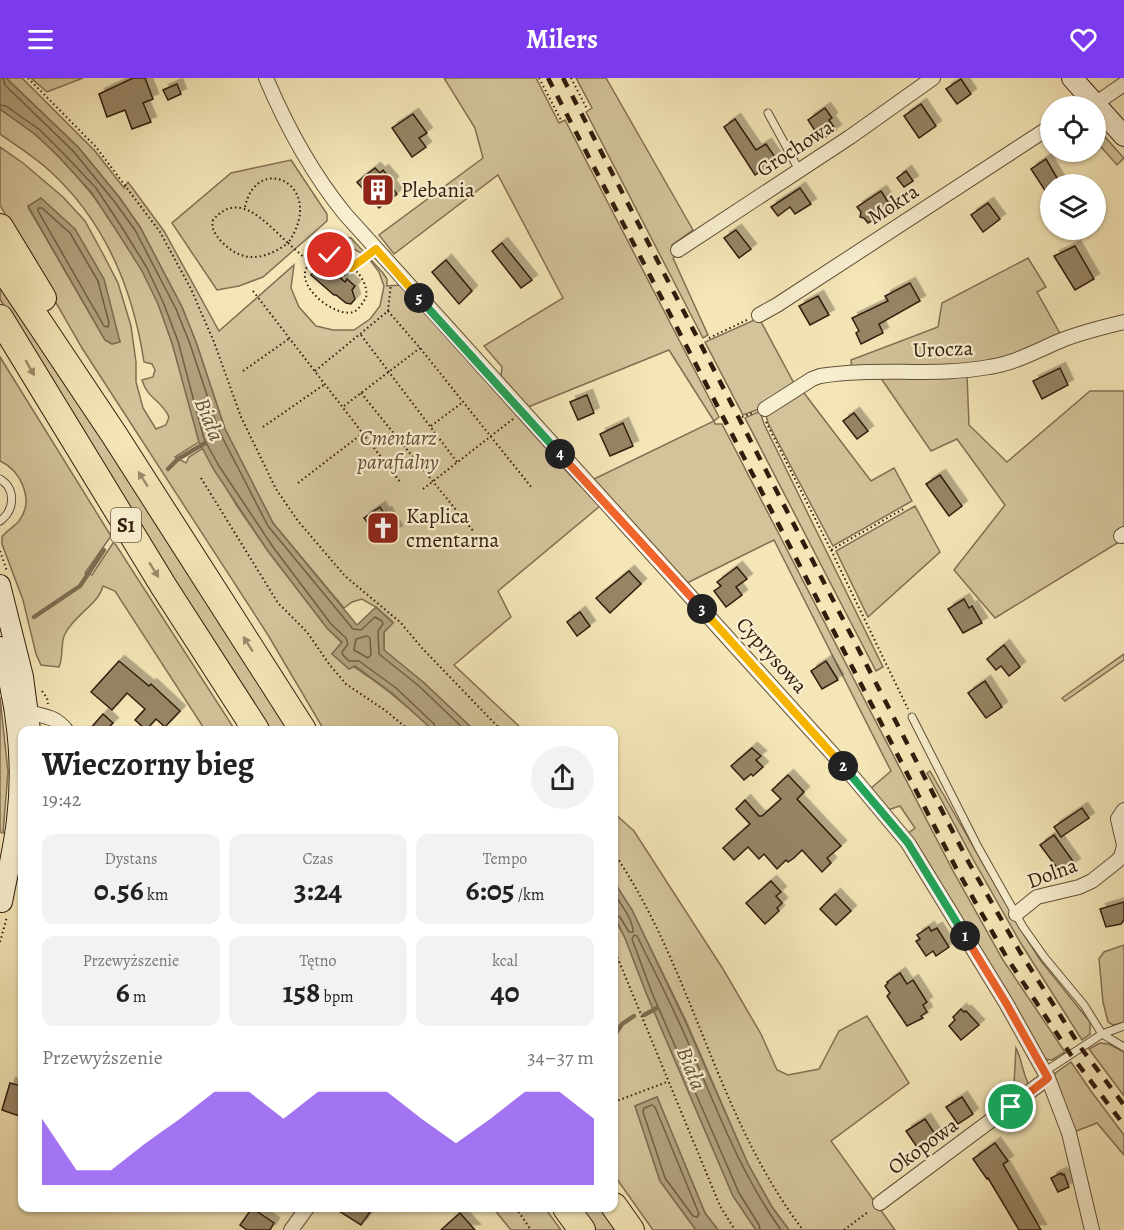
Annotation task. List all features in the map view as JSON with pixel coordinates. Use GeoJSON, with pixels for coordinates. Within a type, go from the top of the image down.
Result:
{"type":"FeatureCollection","features":[{"type":"Feature","properties":{"kind":"highway"},"geometry":{"type":"LineString","coordinates":[[0,227],[102,397],[115,436]]}},
{"type":"Feature","properties":{"kind":"highway","name":"S1"},"geometry":{"type":"LineString","coordinates":[[0,264],[115,436],[300,726]]}},
{"type":"Feature","properties":{"kind":"highway","name":"S1"},"geometry":{"type":"LineString","coordinates":[[0,318],[90,467],[253,726]]}},
{"type":"Feature","properties":{"kind":"highway"},"geometry":{"type":"LineString","coordinates":[[569,1212],[582,1230]]}},
{"type":"Feature","properties":{"kind":"highway"},"geometry":{"type":"LineString","coordinates":[[618,1212],[631,1230]]}},
{"type":"Feature","properties":{"kind":"main road"},"geometry":{"type":"LineString","coordinates":[[1072,78],[1084,96]]}},
{"type":"Feature","properties":{"kind":"main road"},"geometry":{"type":"LineString","coordinates":[[1106,119],[1124,136]]}},
{"type":"Feature","properties":{"kind":"main road"},"geometry":{"type":"LineString","coordinates":[[0,585],[16,647],[23,714]]}},
{"type":"Feature","properties":{"kind":"main road"},"geometry":{"type":"LineString","coordinates":[[0,647],[23,714]]}},
{"type":"Feature","properties":{"kind":"main road"},"geometry":{"type":"LineString","coordinates":[[1,906],[18,806]]}},
{"type":"Feature","properties":{"kind":"main road"},"geometry":{"type":"LineString","coordinates":[[1,906],[18,845]]}},
{"type":"Feature","properties":{"kind":"street","name":"Cyprysowa"},"geometry":{"type":"LineString","coordinates":[[266,78],[284,119],[308,164],[345,214],[519,414],[848,771],[898,830],[1006,1003],[1046,1075],[1069,1133],[1092,1230]]}},
{"type":"Feature","properties":{"kind":"street","name":"Grochowa"},"geometry":{"type":"LineString","coordinates":[[678,250],[850,137],[933,78]]}},
{"type":"Feature","properties":{"kind":"street"},"geometry":{"type":"LineString","coordinates":[[1098,96],[1124,84]]}},
{"type":"Feature","properties":{"kind":"street","name":"Mokra"},"geometry":{"type":"LineString","coordinates":[[759,315],[1040,134]]}},
{"type":"Feature","properties":{"kind":"street","name":"Urocza"},"geometry":{"type":"LineString","coordinates":[[765,409],[820,376],[992,367],[1031,355],[1085,332],[1124,322]]}},
{"type":"Feature","properties":{"kind":"street"},"geometry":{"type":"LineString","coordinates":[[23,714],[51,717],[61,726]]}},
{"type":"Feature","properties":{"kind":"street","name":"Dolna"},"geometry":{"type":"LineString","coordinates":[[1016,914],[1037,897],[1092,881],[1116,862],[1121,857],[1124,845],[1118,819],[1124,810]]}},
{"type":"Feature","properties":{"kind":"street","name":"Okopowa"},"geometry":{"type":"LineString","coordinates":[[880,1203],[1046,1075]]}},
{"type":"Feature","properties":{"kind":"street"},"geometry":{"type":"LineString","coordinates":[[291,1230],[304,1212]]}},
{"type":"Feature","properties":{"kind":"lane"},"geometry":{"type":"LineString","coordinates":[[768,113],[799,170]]}},
{"type":"Feature","properties":{"kind":"lane"},"geometry":{"type":"LineString","coordinates":[[0,479],[8,487],[12,503],[8,513],[0,521]]}},
{"type":"Feature","properties":{"kind":"lane"},"geometry":{"type":"LineString","coordinates":[[912,717],[978,847],[1016,914],[1045,958],[1084,1005],[1102,1034],[1124,1047]]}},
{"type":"Feature","properties":{"kind":"lane"},"geometry":{"type":"LineString","coordinates":[[1046,1075],[1102,1034],[1124,1026]]}},
{"type":"Feature","properties":{"kind":"path"},"geometry":{"type":"LineString","coordinates":[[28,78],[96,147],[160,232],[191,289],[241,417],[276,489],[298,520],[345,576],[400,622],[497,726]]}},
{"type":"Feature","properties":{"kind":"path"},"geometry":{"type":"LineString","coordinates":[[539,78],[562,122]]}},
{"type":"Feature","properties":{"kind":"path"},"geometry":{"type":"LineString","coordinates":[[571,78],[587,109]]}},
{"type":"Feature","properties":{"kind":"path"},"geometry":{"type":"LineString","coordinates":[[245,207],[251,190],[257,183],[271,178],[287,182],[300,199],[301,207],[298,226],[288,243],[276,252],[258,257],[239,255],[231,250],[213,230],[213,220],[223,210],[231,207],[245,207],[266,222],[288,243],[317,269]]}},
{"type":"Feature","properties":{"kind":"path"},"geometry":{"type":"LineString","coordinates":[[341,279],[351,268],[376,249]]}},
{"type":"Feature","properties":{"kind":"path"},"geometry":{"type":"LineString","coordinates":[[330,255],[351,268],[362,276],[367,293],[355,311],[342,312],[331,306],[306,285],[304,276],[311,263],[321,256],[330,255]]}},
{"type":"Feature","properties":{"kind":"path"},"geometry":{"type":"LineString","coordinates":[[398,274],[390,286],[388,311],[532,488]]}},
{"type":"Feature","properties":{"kind":"path"},"geometry":{"type":"LineString","coordinates":[[253,291],[401,483]]}},
{"type":"Feature","properties":{"kind":"path"},"geometry":{"type":"LineString","coordinates":[[315,371],[388,311]]}},
{"type":"Feature","properties":{"kind":"path"},"geometry":{"type":"LineString","coordinates":[[709,338],[759,315]]}},
{"type":"Feature","properties":{"kind":"path"},"geometry":{"type":"LineString","coordinates":[[360,334],[457,462]]}},
{"type":"Feature","properties":{"kind":"path"},"geometry":{"type":"LineString","coordinates":[[243,371],[290,338]]}},
{"type":"Feature","properties":{"kind":"path"},"geometry":{"type":"LineString","coordinates":[[343,407],[420,348]]}},
{"type":"Feature","properties":{"kind":"path"},"geometry":{"type":"LineString","coordinates":[[263,427],[325,384]]}},
{"type":"Feature","properties":{"kind":"path"},"geometry":{"type":"LineString","coordinates":[[361,393],[474,532]]}},
{"type":"Feature","properties":{"kind":"path"},"geometry":{"type":"LineString","coordinates":[[431,426],[463,402]]}},
{"type":"Feature","properties":{"kind":"path"},"geometry":{"type":"LineString","coordinates":[[765,409],[766,423],[912,717]]}},
{"type":"Feature","properties":{"kind":"path"},"geometry":{"type":"LineString","coordinates":[[423,489],[519,414]]}},
{"type":"Feature","properties":{"kind":"path"},"geometry":{"type":"LineString","coordinates":[[298,483],[363,434]]}},
{"type":"Feature","properties":{"kind":"path"},"geometry":{"type":"LineString","coordinates":[[201,478],[278,603],[307,632],[346,684],[404,726]]}},
{"type":"Feature","properties":{"kind":"path"},"geometry":{"type":"LineString","coordinates":[[831,550],[905,508]]}},
{"type":"Feature","properties":{"kind":"path"},"geometry":{"type":"LineString","coordinates":[[618,859],[656,927],[726,1094],[756,1158],[781,1201],[803,1230]]}},
{"type":"Feature","properties":{"kind":"path"},"geometry":{"type":"LineString","coordinates":[[618,959],[720,1206],[735,1230]]}},
{"type":"Feature","properties":{"kind":"path"},"geometry":{"type":"LineString","coordinates":[[618,1100],[667,1082]]}},
{"type":"Feature","properties":{"kind":"path"},"geometry":{"type":"LineString","coordinates":[[844,1230],[880,1203]]}},
{"type":"Feature","properties":{"kind":"path"},"geometry":{"type":"LineString","coordinates":[[519,1212],[531,1230]]}},
{"type":"Feature","properties":{"kind":"green space","name":"Cmentarz parafialny"},"geometry":{"type":"Polygon","coordinates":[[[6,78],[22,78],[95,151],[124,188],[128,182],[164,231],[219,331],[294,265],[291,288],[299,307],[316,326],[333,330],[354,330],[370,319],[380,306],[384,286],[379,272],[367,256],[337,243],[314,246],[335,235],[351,238],[383,273],[387,279],[387,286],[400,285],[600,506],[498,591],[511,617],[454,665],[519,726],[470,726],[423,682],[384,650],[384,632],[393,622],[376,607],[362,599],[344,608],[273,523],[225,429],[182,307],[140,227],[78,147],[6,78]]]}},
{"type":"Feature","properties":{"kind":"green space"},"geometry":{"type":"Polygon","coordinates":[[[31,78],[83,78],[47,92],[31,78]]]}},
{"type":"Feature","properties":{"kind":"green space"},"geometry":{"type":"Polygon","coordinates":[[[444,78],[536,78],[559,123],[565,120],[719,417],[714,421],[669,350],[528,407],[501,376],[502,367],[484,346],[563,298],[498,175],[394,254],[379,235],[483,158],[475,128],[444,78]]]}},
{"type":"Feature","properties":{"kind":"green space"},"geometry":{"type":"Polygon","coordinates":[[[576,78],[606,78],[693,230],[672,245],[676,256],[673,258],[708,335],[703,338],[586,112],[592,108],[576,78]]]}},
{"type":"Feature","properties":{"kind":"green space"},"geometry":{"type":"Polygon","coordinates":[[[0,109],[37,136],[91,193],[122,237],[149,283],[181,373],[199,442],[175,457],[186,463],[189,457],[203,448],[237,506],[268,551],[327,628],[342,643],[332,654],[385,689],[428,726],[322,726],[268,635],[82,348],[0,205],[0,147],[63,197],[85,221],[118,283],[131,326],[136,382],[143,408],[156,429],[166,425],[169,417],[166,411],[148,392],[142,380],[153,377],[155,370],[152,364],[144,362],[133,309],[114,259],[87,213],[51,172],[0,134],[0,109]],[[28,207],[105,340],[112,344],[120,342],[28,207]]]}},
{"type":"Feature","properties":{"kind":"green space"},"geometry":{"type":"Polygon","coordinates":[[[1106,138],[1124,158],[1117,165],[1106,152],[1106,138]]]}},
{"type":"Feature","properties":{"kind":"green space"},"geometry":{"type":"Polygon","coordinates":[[[291,160],[327,214],[327,221],[263,277],[239,286],[217,290],[172,223],[231,173],[291,160]]]}},
{"type":"Feature","properties":{"kind":"green space"},"geometry":{"type":"Polygon","coordinates":[[[1028,258],[1046,287],[1037,292],[1062,337],[990,365],[852,371],[851,360],[938,327],[942,303],[1028,258]]]}},
{"type":"Feature","properties":{"kind":"green space"},"geometry":{"type":"Polygon","coordinates":[[[0,280],[289,726],[264,726],[0,299],[0,280]]]}},
{"type":"Feature","properties":{"kind":"green space"},"geometry":{"type":"Polygon","coordinates":[[[759,318],[796,387],[762,408],[743,415],[705,342],[759,318]]]}},
{"type":"Feature","properties":{"kind":"green space"},"geometry":{"type":"Polygon","coordinates":[[[0,357],[111,536],[85,573],[92,575],[113,543],[116,545],[232,726],[202,726],[115,591],[103,586],[96,599],[74,621],[65,634],[59,667],[41,665],[36,654],[23,600],[2,544],[2,537],[24,513],[26,495],[14,472],[0,461],[0,357]]]}},
{"type":"Feature","properties":{"kind":"green space"},"geometry":{"type":"Polygon","coordinates":[[[878,374],[967,374],[969,425],[1007,462],[1090,391],[1124,391],[1124,529],[1115,535],[1119,542],[995,618],[954,570],[1005,505],[957,439],[931,451],[878,374]]]}},
{"type":"Feature","properties":{"kind":"green space"},"geometry":{"type":"Polygon","coordinates":[[[801,389],[871,481],[894,468],[912,501],[833,546],[768,423],[766,415],[801,389]]]}},
{"type":"Feature","properties":{"kind":"green space"},"geometry":{"type":"Polygon","coordinates":[[[760,411],[764,424],[883,667],[876,671],[745,418],[760,411]]]}},
{"type":"Feature","properties":{"kind":"green space"},"geometry":{"type":"Polygon","coordinates":[[[714,421],[715,424],[722,424],[952,869],[1003,960],[1065,1052],[1052,1060],[1043,1059],[907,834],[915,828],[900,806],[888,810],[870,789],[891,771],[774,540],[685,584],[592,480],[714,421]]]}},
{"type":"Feature","properties":{"kind":"green space"},"geometry":{"type":"Polygon","coordinates":[[[915,506],[940,552],[868,617],[836,551],[915,506]]]}},
{"type":"Feature","properties":{"kind":"green space"},"geometry":{"type":"Polygon","coordinates":[[[1124,654],[1124,660],[1065,701],[1062,698],[1124,654]]]}},
{"type":"Feature","properties":{"kind":"green space"},"geometry":{"type":"Polygon","coordinates":[[[0,697],[8,772],[3,833],[0,832],[0,697]]]}},
{"type":"Feature","properties":{"kind":"green space"},"geometry":{"type":"Polygon","coordinates":[[[930,771],[1021,930],[1041,961],[1090,1022],[1090,1034],[1082,1040],[1020,942],[974,861],[927,773],[930,771]]]}},
{"type":"Feature","properties":{"kind":"green space"},"geometry":{"type":"Polygon","coordinates":[[[618,817],[634,831],[723,969],[761,1034],[777,1070],[788,1075],[819,1069],[839,1031],[867,1016],[909,1083],[831,1141],[895,1230],[789,1230],[772,1207],[748,1164],[686,1021],[632,910],[618,888],[618,817]]]}},
{"type":"Feature","properties":{"kind":"green space"},"geometry":{"type":"Polygon","coordinates":[[[618,925],[733,1196],[756,1230],[718,1230],[705,1213],[657,1097],[635,1106],[660,1181],[696,1230],[653,1230],[618,1181],[618,925]]]}},
{"type":"Feature","properties":{"kind":"green space"},"geometry":{"type":"Polygon","coordinates":[[[1124,945],[1124,1023],[1113,1025],[1108,1022],[1103,1002],[1099,959],[1104,952],[1124,945]]]}},
{"type":"Feature","properties":{"kind":"green space"},"geometry":{"type":"Polygon","coordinates":[[[1100,1043],[1109,1044],[1124,1052],[1124,1096],[1089,1049],[1100,1043]]]}},
{"type":"Feature","properties":{"kind":"green space"},"geometry":{"type":"Polygon","coordinates":[[[1016,1048],[1029,1085],[1022,1096],[1014,1084],[1016,1048]]]}},
{"type":"Feature","properties":{"kind":"green space"},"geometry":{"type":"Polygon","coordinates":[[[1071,1062],[1124,1135],[1124,1155],[1097,1123],[1074,1132],[1054,1079],[1054,1074],[1071,1062]]]}},
{"type":"Feature","properties":{"kind":"green space"},"geometry":{"type":"Polygon","coordinates":[[[496,1212],[548,1212],[561,1230],[511,1230],[496,1212]]]}},
{"type":"Feature","properties":{"kind":"green space"},"geometry":{"type":"Polygon","coordinates":[[[580,1212],[607,1212],[621,1230],[593,1230],[580,1212]]]}},
{"type":"Feature","properties":{"kind":"water","name":"Biała"},"geometry":{"type":"Polygon","coordinates":[[[0,78],[6,78],[78,147],[119,197],[140,227],[182,307],[225,429],[273,523],[357,625],[376,607],[393,623],[384,632],[384,650],[423,682],[470,726],[429,726],[392,693],[355,666],[349,669],[332,654],[342,642],[327,628],[268,551],[214,470],[199,442],[172,343],[158,304],[142,271],[91,192],[36,135],[0,109],[0,78]]]}},
{"type":"Feature","properties":{"kind":"water"},"geometry":{"type":"Polygon","coordinates":[[[41,198],[75,229],[104,279],[120,342],[112,344],[105,340],[28,206],[41,198]]]}},
{"type":"Feature","properties":{"kind":"water","name":"Biała"},"geometry":{"type":"Polygon","coordinates":[[[618,888],[632,910],[685,1021],[748,1164],[772,1207],[789,1230],[756,1230],[733,1196],[618,924],[618,888]]]}},
{"type":"Feature","properties":{"kind":"water"},"geometry":{"type":"Polygon","coordinates":[[[657,1097],[705,1213],[718,1230],[696,1230],[660,1181],[635,1106],[657,1097]]]}},
{"type":"Feature","properties":{"kind":"building"},"geometry":{"type":"Polygon","coordinates":[[[133,78],[145,78],[153,99],[143,103],[151,122],[132,129],[125,110],[107,117],[99,94],[133,78]]]}},
{"type":"Feature","properties":{"kind":"building"},"geometry":{"type":"Polygon","coordinates":[[[961,79],[971,94],[957,104],[946,89],[961,79]]]}},
{"type":"Feature","properties":{"kind":"building"},"geometry":{"type":"Polygon","coordinates":[[[177,84],[181,94],[168,100],[163,90],[177,84]]]}},
{"type":"Feature","properties":{"kind":"building"},"geometry":{"type":"Polygon","coordinates":[[[921,104],[936,126],[919,138],[904,116],[921,104]]]}},
{"type":"Feature","properties":{"kind":"building"},"geometry":{"type":"Polygon","coordinates":[[[825,108],[836,130],[821,140],[808,120],[825,108]]]}},
{"type":"Feature","properties":{"kind":"building"},"geometry":{"type":"Polygon","coordinates":[[[413,114],[427,133],[419,138],[426,147],[412,157],[392,128],[413,114]]]}},
{"type":"Feature","properties":{"kind":"building"},"geometry":{"type":"Polygon","coordinates":[[[735,119],[756,150],[766,144],[777,160],[755,175],[724,127],[735,119]]]}},
{"type":"Feature","properties":{"kind":"building"},"geometry":{"type":"Polygon","coordinates":[[[1042,162],[1048,162],[1055,174],[1040,174],[1040,183],[1031,169],[1042,162]]]}},
{"type":"Feature","properties":{"kind":"building","name":"Plebania"},"geometry":{"type":"Polygon","coordinates":[[[375,168],[380,173],[383,170],[393,182],[390,185],[397,194],[379,208],[357,182],[375,168]]]}},
{"type":"Feature","properties":{"kind":"building"},"geometry":{"type":"Polygon","coordinates":[[[906,171],[913,181],[904,187],[897,178],[906,171]]]}},
{"type":"Feature","properties":{"kind":"building"},"geometry":{"type":"Polygon","coordinates":[[[800,188],[811,204],[795,214],[790,207],[778,216],[771,207],[800,188]]]}},
{"type":"Feature","properties":{"kind":"building"},"geometry":{"type":"Polygon","coordinates":[[[881,191],[892,208],[868,223],[860,217],[861,212],[857,207],[881,191]]]}},
{"type":"Feature","properties":{"kind":"building"},"geometry":{"type":"Polygon","coordinates":[[[988,203],[1000,219],[983,232],[971,215],[988,203]]]}},
{"type":"Feature","properties":{"kind":"building"},"geometry":{"type":"Polygon","coordinates":[[[736,230],[751,249],[739,258],[724,238],[736,230]]]}},
{"type":"Feature","properties":{"kind":"building"},"geometry":{"type":"Polygon","coordinates":[[[502,243],[532,280],[521,288],[492,251],[502,243]]]}},
{"type":"Feature","properties":{"kind":"building"},"geometry":{"type":"Polygon","coordinates":[[[1075,246],[1094,279],[1075,290],[1054,256],[1075,246]]]}},
{"type":"Feature","properties":{"kind":"building"},"geometry":{"type":"Polygon","coordinates":[[[446,260],[472,291],[459,304],[432,272],[446,260]]]}},
{"type":"Feature","properties":{"kind":"building"},"geometry":{"type":"Polygon","coordinates":[[[322,263],[345,282],[347,279],[355,286],[352,290],[355,299],[351,304],[334,295],[311,275],[322,263]]]}},
{"type":"Feature","properties":{"kind":"building"},"geometry":{"type":"Polygon","coordinates":[[[910,283],[920,301],[879,324],[883,333],[861,344],[856,333],[859,331],[852,318],[888,301],[885,296],[910,283]]]}},
{"type":"Feature","properties":{"kind":"building"},"geometry":{"type":"Polygon","coordinates":[[[818,296],[829,315],[810,325],[799,306],[818,296]]]}},
{"type":"Feature","properties":{"kind":"building"},"geometry":{"type":"Polygon","coordinates":[[[1060,368],[1068,385],[1042,399],[1033,381],[1060,368]]]}},
{"type":"Feature","properties":{"kind":"building"},"geometry":{"type":"Polygon","coordinates":[[[587,395],[594,413],[578,420],[570,402],[587,395]]]}},
{"type":"Feature","properties":{"kind":"building"},"geometry":{"type":"Polygon","coordinates":[[[854,413],[868,431],[857,439],[843,421],[854,413]]]}},
{"type":"Feature","properties":{"kind":"building"},"geometry":{"type":"Polygon","coordinates":[[[623,423],[633,446],[610,456],[600,434],[623,423]]]}},
{"type":"Feature","properties":{"kind":"building"},"geometry":{"type":"Polygon","coordinates":[[[940,475],[962,506],[949,516],[926,484],[940,475]]]}},
{"type":"Feature","properties":{"kind":"building","name":"Kaplica cmentarna"},"geometry":{"type":"Polygon","coordinates":[[[380,507],[384,514],[386,512],[397,531],[381,542],[364,518],[380,507]]]}},
{"type":"Feature","properties":{"kind":"building"},"geometry":{"type":"Polygon","coordinates":[[[737,567],[747,579],[736,587],[742,595],[726,607],[714,591],[721,586],[717,582],[737,567]]]}},
{"type":"Feature","properties":{"kind":"building"},"geometry":{"type":"Polygon","coordinates":[[[629,571],[641,584],[610,613],[596,598],[629,571]]]}},
{"type":"Feature","properties":{"kind":"building"},"geometry":{"type":"Polygon","coordinates":[[[964,599],[969,608],[972,606],[982,623],[963,633],[948,609],[964,599]]]}},
{"type":"Feature","properties":{"kind":"building"},"geometry":{"type":"Polygon","coordinates":[[[580,612],[590,626],[577,636],[567,622],[580,612]]]}},
{"type":"Feature","properties":{"kind":"building"},"geometry":{"type":"Polygon","coordinates":[[[1004,645],[1020,667],[1009,676],[1001,666],[996,670],[987,659],[1004,645]]]}},
{"type":"Feature","properties":{"kind":"building"},"geometry":{"type":"Polygon","coordinates":[[[119,661],[149,686],[151,684],[180,711],[166,726],[156,719],[150,726],[142,726],[135,720],[145,709],[127,693],[112,710],[91,692],[119,661]]]}},
{"type":"Feature","properties":{"kind":"building"},"geometry":{"type":"Polygon","coordinates":[[[826,661],[838,680],[822,689],[811,671],[826,661]]]}},
{"type":"Feature","properties":{"kind":"building"},"geometry":{"type":"Polygon","coordinates":[[[985,681],[1002,707],[986,718],[968,693],[985,681]]]}},
{"type":"Feature","properties":{"kind":"building"},"geometry":{"type":"Polygon","coordinates":[[[103,714],[113,723],[110,726],[92,726],[103,714]]]}},
{"type":"Feature","properties":{"kind":"building"},"geometry":{"type":"Polygon","coordinates":[[[752,748],[761,756],[756,760],[763,767],[744,780],[731,766],[752,748]]]}},
{"type":"Feature","properties":{"kind":"building"},"geometry":{"type":"Polygon","coordinates":[[[788,775],[804,792],[797,799],[841,846],[827,858],[831,863],[822,872],[802,850],[777,869],[764,854],[759,859],[748,847],[734,860],[723,848],[750,824],[736,809],[745,800],[759,816],[762,816],[781,799],[772,790],[788,775]]]}},
{"type":"Feature","properties":{"kind":"building"},"geometry":{"type":"Polygon","coordinates":[[[1082,808],[1089,818],[1061,837],[1054,827],[1082,808]]]}},
{"type":"Feature","properties":{"kind":"building"},"geometry":{"type":"Polygon","coordinates":[[[1054,835],[1075,864],[1061,873],[1040,845],[1054,835]]]}},
{"type":"Feature","properties":{"kind":"building"},"geometry":{"type":"Polygon","coordinates":[[[771,881],[781,892],[776,896],[782,903],[777,908],[779,911],[765,924],[746,903],[771,881]]]}},
{"type":"Feature","properties":{"kind":"building"},"geometry":{"type":"Polygon","coordinates":[[[835,894],[851,911],[836,925],[820,909],[835,894]]]}},
{"type":"Feature","properties":{"kind":"building"},"geometry":{"type":"Polygon","coordinates":[[[1124,902],[1124,920],[1121,924],[1106,927],[1100,909],[1124,902]]]}},
{"type":"Feature","properties":{"kind":"building"},"geometry":{"type":"Polygon","coordinates":[[[929,927],[931,931],[937,928],[949,947],[936,956],[933,951],[926,956],[916,941],[920,939],[917,935],[929,927]]]}},
{"type":"Feature","properties":{"kind":"building"},"geometry":{"type":"Polygon","coordinates":[[[900,973],[907,984],[913,980],[927,1002],[923,1005],[927,1012],[921,1016],[923,1018],[907,1026],[887,996],[890,993],[885,986],[900,973]]]}},
{"type":"Feature","properties":{"kind":"building"},"geometry":{"type":"Polygon","coordinates":[[[961,1009],[966,1011],[979,1025],[961,1040],[949,1026],[955,1020],[953,1017],[961,1009]]]}},
{"type":"Feature","properties":{"kind":"building"},"geometry":{"type":"Polygon","coordinates":[[[10,1083],[18,1085],[18,1116],[2,1110],[10,1083]]]}},
{"type":"Feature","properties":{"kind":"building"},"geometry":{"type":"Polygon","coordinates":[[[962,1097],[973,1114],[958,1124],[946,1107],[962,1097]]]}},
{"type":"Feature","properties":{"kind":"building"},"geometry":{"type":"Polygon","coordinates":[[[925,1119],[937,1137],[919,1150],[906,1131],[925,1119]]]}},
{"type":"Feature","properties":{"kind":"building"},"geometry":{"type":"Polygon","coordinates":[[[995,1143],[1008,1161],[1003,1164],[1041,1230],[1019,1230],[988,1178],[973,1159],[995,1143]]]}},
{"type":"Feature","properties":{"kind":"building"},"geometry":{"type":"Polygon","coordinates":[[[1061,1173],[1064,1174],[1069,1187],[1058,1192],[1051,1178],[1061,1173]]]}},
{"type":"Feature","properties":{"kind":"building"},"geometry":{"type":"Polygon","coordinates":[[[249,1212],[258,1212],[274,1223],[270,1230],[247,1230],[240,1225],[249,1212]]]}},
{"type":"Feature","properties":{"kind":"building"},"geometry":{"type":"Polygon","coordinates":[[[340,1212],[370,1212],[361,1225],[340,1212]]]}},
{"type":"Feature","properties":{"kind":"building"},"geometry":{"type":"Polygon","coordinates":[[[460,1213],[475,1230],[441,1230],[460,1213]]]}},
{"type":"Feature","properties":{"kind":"waterway","name":"Biała"},"geometry":{"type":"LineString","coordinates":[[168,469],[178,459],[205,443]]}},
{"type":"Feature","properties":{"kind":"waterway"},"geometry":{"type":"LineString","coordinates":[[34,617],[80,586],[104,550]]}},
{"type":"Feature","properties":{"kind":"waterway"},"geometry":{"type":"LineString","coordinates":[[644,1015],[657,1008]]}},
{"type":"Feature","properties":{"kind":"waterway"},"geometry":{"type":"LineString","coordinates":[[618,1030],[622,1024],[634,1016]]}},
{"type":"Feature","properties":{"kind":"railway"},"geometry":{"type":"LineString","coordinates":[[548,78],[956,868],[1007,958],[1071,1055],[1124,1125]]}},
{"type":"Feature","properties":{"kind":"railway"},"geometry":{"type":"LineString","coordinates":[[563,78],[969,863],[1020,952],[1081,1048],[1124,1105]]}},
{"type":"Feature","properties":{"kind":"place","name":"Plebania"},"geometry":{"type":"Point","coordinates":[378,190]}},
{"type":"Feature","properties":{"kind":"place","name":"Kaplica cmentarna"},"geometry":{"type":"Point","coordinates":[383,528]}},
{"type":"Feature","properties":{"kind":"route"},"geometry":{"type":"LineString","coordinates":[[330,255],[351,268],[376,249],[848,771],[898,830],[1006,1003],[1048,1078],[1011,1107]]}}]}
